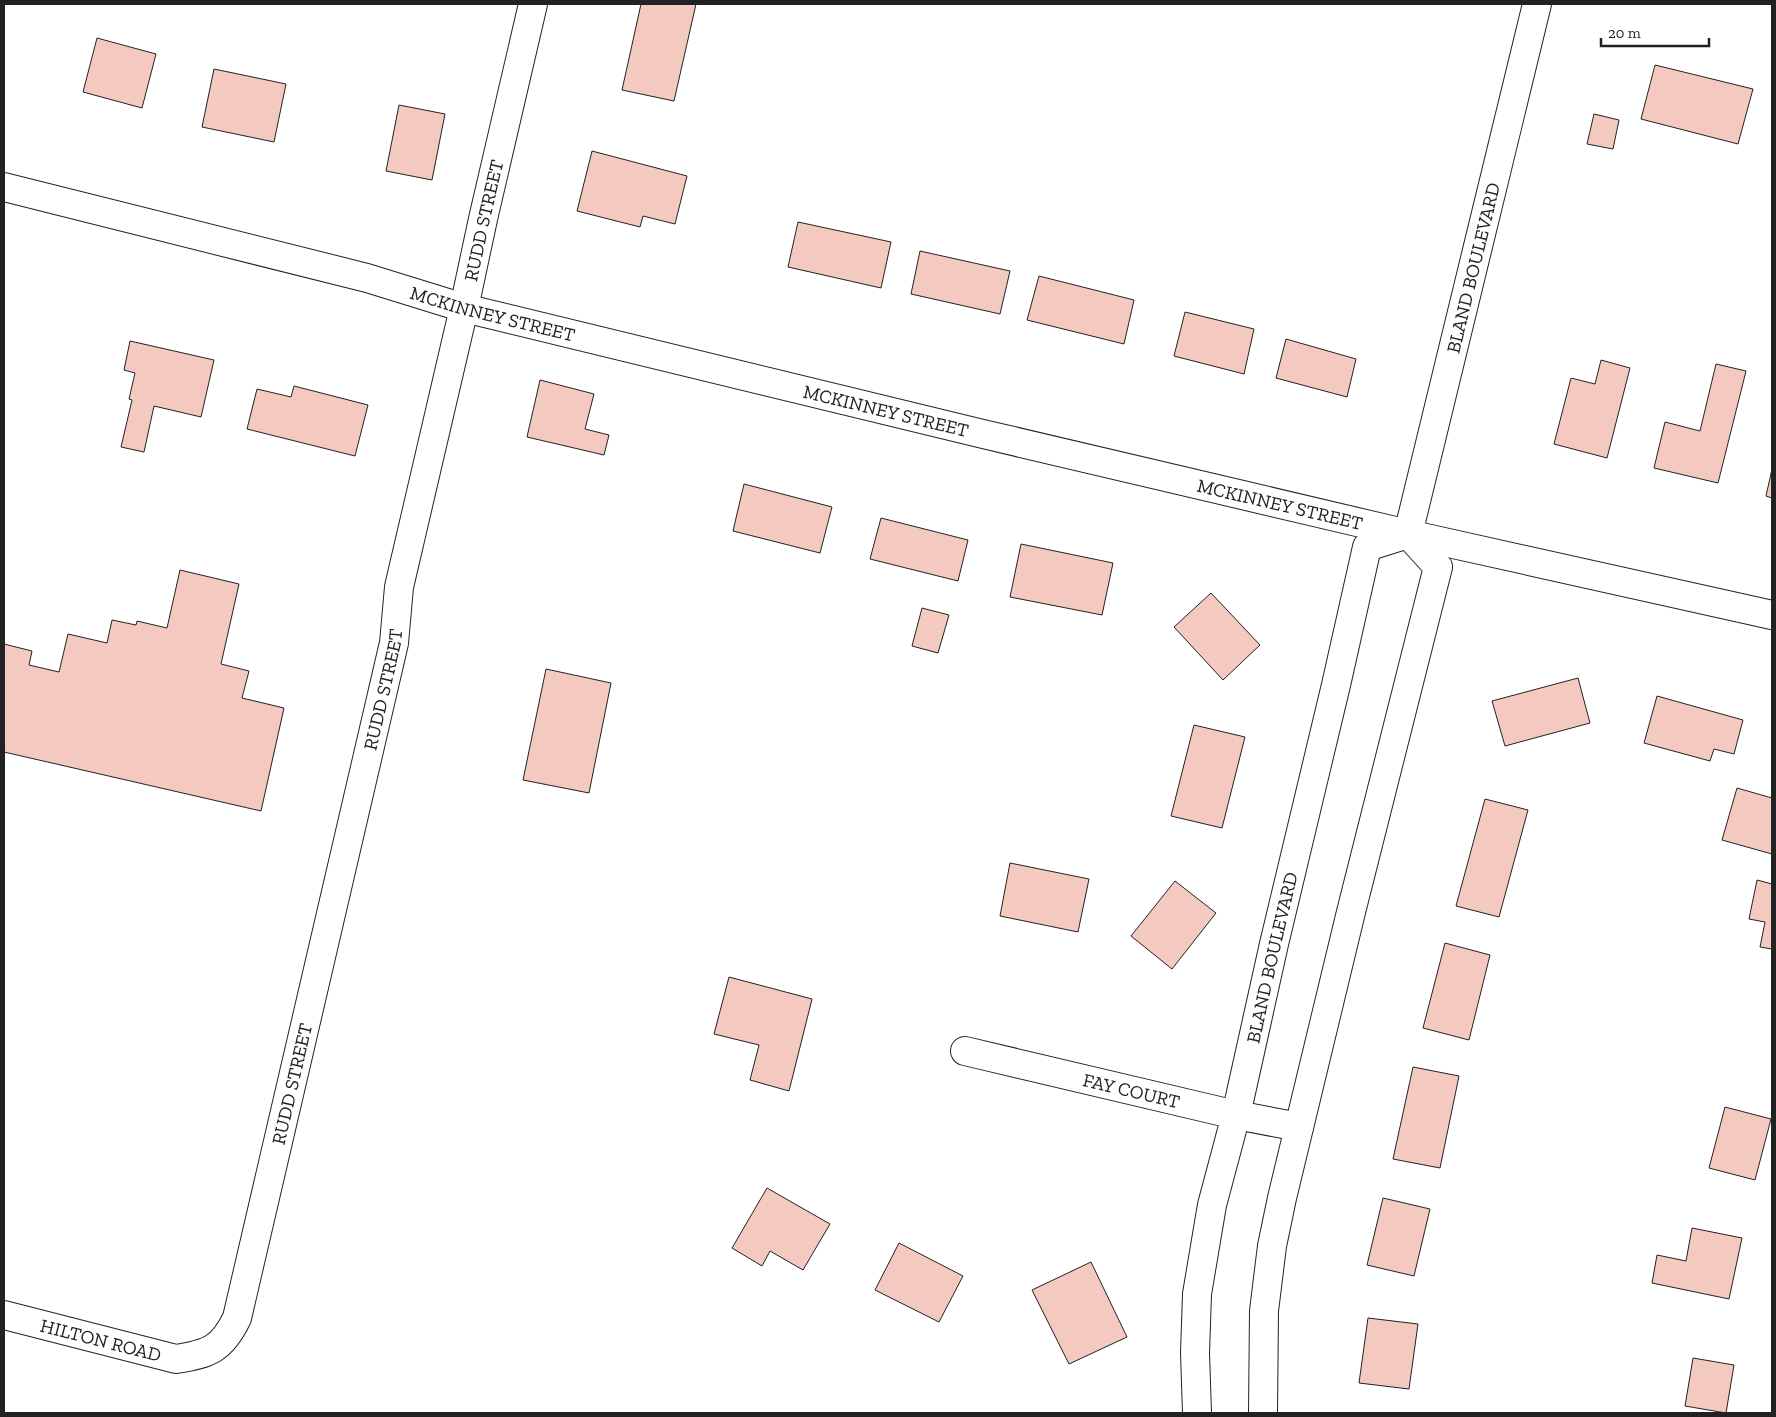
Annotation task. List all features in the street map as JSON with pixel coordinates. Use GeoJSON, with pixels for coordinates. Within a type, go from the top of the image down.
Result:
{"type":"FeatureCollection","features":[{"type":"Feature","properties":{"kind":"street","name":"RUDD STREET"},"geometry":{"type":"LineString","coordinates":[[199,1356],[217,1346],[229,1334],[237,1318],[394,643],[399,586],[533,4]]}},
{"type":"Feature","properties":{"kind":"street","name":"BLAND BOULEVARD"},"geometry":{"type":"LineString","coordinates":[[1197,1413],[1195,1354],[1198,1294],[1212,1205],[1236,1115],[1367,547],[1408,534],[1537,4]]}},
{"type":"Feature","properties":{"kind":"street","name":"MCKINNEY STREET"},"geometry":{"type":"LineString","coordinates":[[4,187],[367,278],[464,308],[983,434],[1408,534],[1772,615]]}},
{"type":"Feature","properties":{"kind":"street"},"geometry":{"type":"LineString","coordinates":[[1262,1413],[1264,1311],[1272,1246],[1350,912],[1438,567],[1408,534]]}},
{"type":"Feature","properties":{"kind":"street","name":"FAY COURT"},"geometry":{"type":"LineString","coordinates":[[965,1051],[1236,1115],[1299,1126]]}},
{"type":"Feature","properties":{"kind":"street","name":"HILTON ROAD"},"geometry":{"type":"LineString","coordinates":[[4,1314],[176,1359],[199,1356]]}},
{"type":"Feature","properties":{"kind":"building"},"geometry":{"type":"Polygon","coordinates":[[[641,4],[696,4],[674,101],[622,90],[641,4]]]}},
{"type":"Feature","properties":{"kind":"building"},"geometry":{"type":"Polygon","coordinates":[[[97,38],[156,54],[142,108],[83,92],[97,38]]]}},
{"type":"Feature","properties":{"kind":"building"},"geometry":{"type":"Polygon","coordinates":[[[1655,65],[1753,89],[1738,144],[1641,119],[1655,65]]]}},
{"type":"Feature","properties":{"kind":"building"},"geometry":{"type":"Polygon","coordinates":[[[214,69],[286,84],[274,142],[202,127],[214,69]]]}},
{"type":"Feature","properties":{"kind":"building"},"geometry":{"type":"Polygon","coordinates":[[[399,105],[445,114],[432,180],[386,171],[399,105]]]}},
{"type":"Feature","properties":{"kind":"building"},"geometry":{"type":"Polygon","coordinates":[[[1594,114],[1619,120],[1613,149],[1587,144],[1594,114]]]}},
{"type":"Feature","properties":{"kind":"building"},"geometry":{"type":"Polygon","coordinates":[[[592,151],[687,176],[675,224],[643,216],[640,227],[577,211],[592,151]]]}},
{"type":"Feature","properties":{"kind":"building"},"geometry":{"type":"Polygon","coordinates":[[[798,222],[891,242],[881,288],[788,267],[798,222]]]}},
{"type":"Feature","properties":{"kind":"building"},"geometry":{"type":"Polygon","coordinates":[[[920,251],[1010,271],[1000,314],[911,294],[920,251]]]}},
{"type":"Feature","properties":{"kind":"building"},"geometry":{"type":"Polygon","coordinates":[[[1039,276],[1134,300],[1124,344],[1027,320],[1039,276]]]}},
{"type":"Feature","properties":{"kind":"building"},"geometry":{"type":"Polygon","coordinates":[[[1185,312],[1254,329],[1244,374],[1174,356],[1185,312]]]}},
{"type":"Feature","properties":{"kind":"building"},"geometry":{"type":"Polygon","coordinates":[[[1286,339],[1356,359],[1347,397],[1276,378],[1286,339]]]}},
{"type":"Feature","properties":{"kind":"building"},"geometry":{"type":"Polygon","coordinates":[[[130,341],[214,360],[201,417],[154,406],[144,452],[121,447],[132,400],[129,399],[135,373],[124,370],[130,341]]]}},
{"type":"Feature","properties":{"kind":"building"},"geometry":{"type":"Polygon","coordinates":[[[1601,360],[1630,368],[1607,458],[1554,444],[1571,378],[1595,384],[1601,360]]]}},
{"type":"Feature","properties":{"kind":"building"},"geometry":{"type":"Polygon","coordinates":[[[1716,364],[1746,371],[1718,483],[1654,468],[1665,422],[1700,431],[1716,364]]]}},
{"type":"Feature","properties":{"kind":"building"},"geometry":{"type":"Polygon","coordinates":[[[540,380],[594,394],[585,429],[609,435],[604,455],[527,437],[540,380]]]}},
{"type":"Feature","properties":{"kind":"building"},"geometry":{"type":"Polygon","coordinates":[[[294,386],[368,405],[355,456],[247,429],[257,389],[291,397],[294,386]]]}},
{"type":"Feature","properties":{"kind":"building"},"geometry":{"type":"Polygon","coordinates":[[[1772,469],[1772,498],[1766,496],[1772,469]]]}},
{"type":"Feature","properties":{"kind":"building"},"geometry":{"type":"Polygon","coordinates":[[[744,484],[832,507],[820,553],[733,531],[744,484]]]}},
{"type":"Feature","properties":{"kind":"building"},"geometry":{"type":"Polygon","coordinates":[[[881,518],[968,540],[958,581],[870,559],[881,518]]]}},
{"type":"Feature","properties":{"kind":"building"},"geometry":{"type":"Polygon","coordinates":[[[1021,544],[1113,563],[1102,615],[1010,597],[1021,544]]]}},
{"type":"Feature","properties":{"kind":"building"},"geometry":{"type":"Polygon","coordinates":[[[180,570],[239,584],[221,664],[249,671],[242,698],[284,708],[261,811],[4,752],[4,644],[32,651],[29,665],[59,672],[68,634],[107,643],[112,620],[136,625],[137,621],[167,628],[180,570]]]}},
{"type":"Feature","properties":{"kind":"building"},"geometry":{"type":"Polygon","coordinates":[[[1211,593],[1260,645],[1223,680],[1174,627],[1211,593]]]}},
{"type":"Feature","properties":{"kind":"building"},"geometry":{"type":"Polygon","coordinates":[[[922,608],[949,615],[938,653],[912,646],[922,608]]]}},
{"type":"Feature","properties":{"kind":"building"},"geometry":{"type":"Polygon","coordinates":[[[546,669],[611,683],[589,793],[523,780],[546,669]]]}},
{"type":"Feature","properties":{"kind":"building"},"geometry":{"type":"Polygon","coordinates":[[[1578,678],[1590,723],[1505,746],[1492,701],[1578,678]]]}},
{"type":"Feature","properties":{"kind":"building"},"geometry":{"type":"Polygon","coordinates":[[[1657,696],[1743,720],[1734,754],[1714,749],[1710,761],[1644,743],[1657,696]]]}},
{"type":"Feature","properties":{"kind":"building"},"geometry":{"type":"Polygon","coordinates":[[[1194,725],[1245,737],[1222,828],[1171,816],[1194,725]]]}},
{"type":"Feature","properties":{"kind":"building"},"geometry":{"type":"Polygon","coordinates":[[[1737,788],[1772,798],[1772,854],[1722,840],[1737,788]]]}},
{"type":"Feature","properties":{"kind":"building"},"geometry":{"type":"Polygon","coordinates":[[[1485,799],[1528,810],[1499,917],[1456,906],[1485,799]]]}},
{"type":"Feature","properties":{"kind":"building"},"geometry":{"type":"Polygon","coordinates":[[[1010,863],[1089,879],[1078,932],[1000,916],[1010,863]]]}},
{"type":"Feature","properties":{"kind":"building"},"geometry":{"type":"Polygon","coordinates":[[[1757,880],[1772,884],[1772,949],[1760,947],[1765,922],[1749,919],[1757,880]]]}},
{"type":"Feature","properties":{"kind":"building"},"geometry":{"type":"Polygon","coordinates":[[[1175,881],[1216,913],[1172,969],[1131,936],[1175,881]]]}},
{"type":"Feature","properties":{"kind":"building"},"geometry":{"type":"Polygon","coordinates":[[[1445,943],[1490,955],[1469,1040],[1423,1028],[1445,943]]]}},
{"type":"Feature","properties":{"kind":"building"},"geometry":{"type":"Polygon","coordinates":[[[729,977],[812,999],[789,1091],[750,1080],[759,1045],[714,1034],[729,977]]]}},
{"type":"Feature","properties":{"kind":"building"},"geometry":{"type":"Polygon","coordinates":[[[1413,1067],[1459,1076],[1440,1168],[1393,1159],[1413,1067]]]}},
{"type":"Feature","properties":{"kind":"building"},"geometry":{"type":"Polygon","coordinates":[[[1725,1107],[1771,1119],[1755,1180],[1709,1168],[1725,1107]]]}},
{"type":"Feature","properties":{"kind":"building"},"geometry":{"type":"Polygon","coordinates":[[[767,1188],[830,1224],[803,1270],[770,1251],[762,1266],[732,1248],[767,1188]]]}},
{"type":"Feature","properties":{"kind":"building"},"geometry":{"type":"Polygon","coordinates":[[[1383,1198],[1430,1209],[1414,1276],[1367,1265],[1383,1198]]]}},
{"type":"Feature","properties":{"kind":"building"},"geometry":{"type":"Polygon","coordinates":[[[1692,1228],[1742,1238],[1729,1299],[1652,1283],[1657,1255],[1686,1261],[1692,1228]]]}},
{"type":"Feature","properties":{"kind":"building"},"geometry":{"type":"Polygon","coordinates":[[[899,1243],[963,1276],[939,1322],[875,1290],[899,1243]]]}},
{"type":"Feature","properties":{"kind":"building"},"geometry":{"type":"Polygon","coordinates":[[[1091,1262],[1127,1337],[1069,1364],[1032,1290],[1091,1262]]]}},
{"type":"Feature","properties":{"kind":"building"},"geometry":{"type":"Polygon","coordinates":[[[1368,1318],[1418,1324],[1409,1389],[1359,1383],[1368,1318]]]}},
{"type":"Feature","properties":{"kind":"building"},"geometry":{"type":"Polygon","coordinates":[[[1693,1358],[1734,1365],[1726,1413],[1685,1406],[1693,1358]]]}}]}
